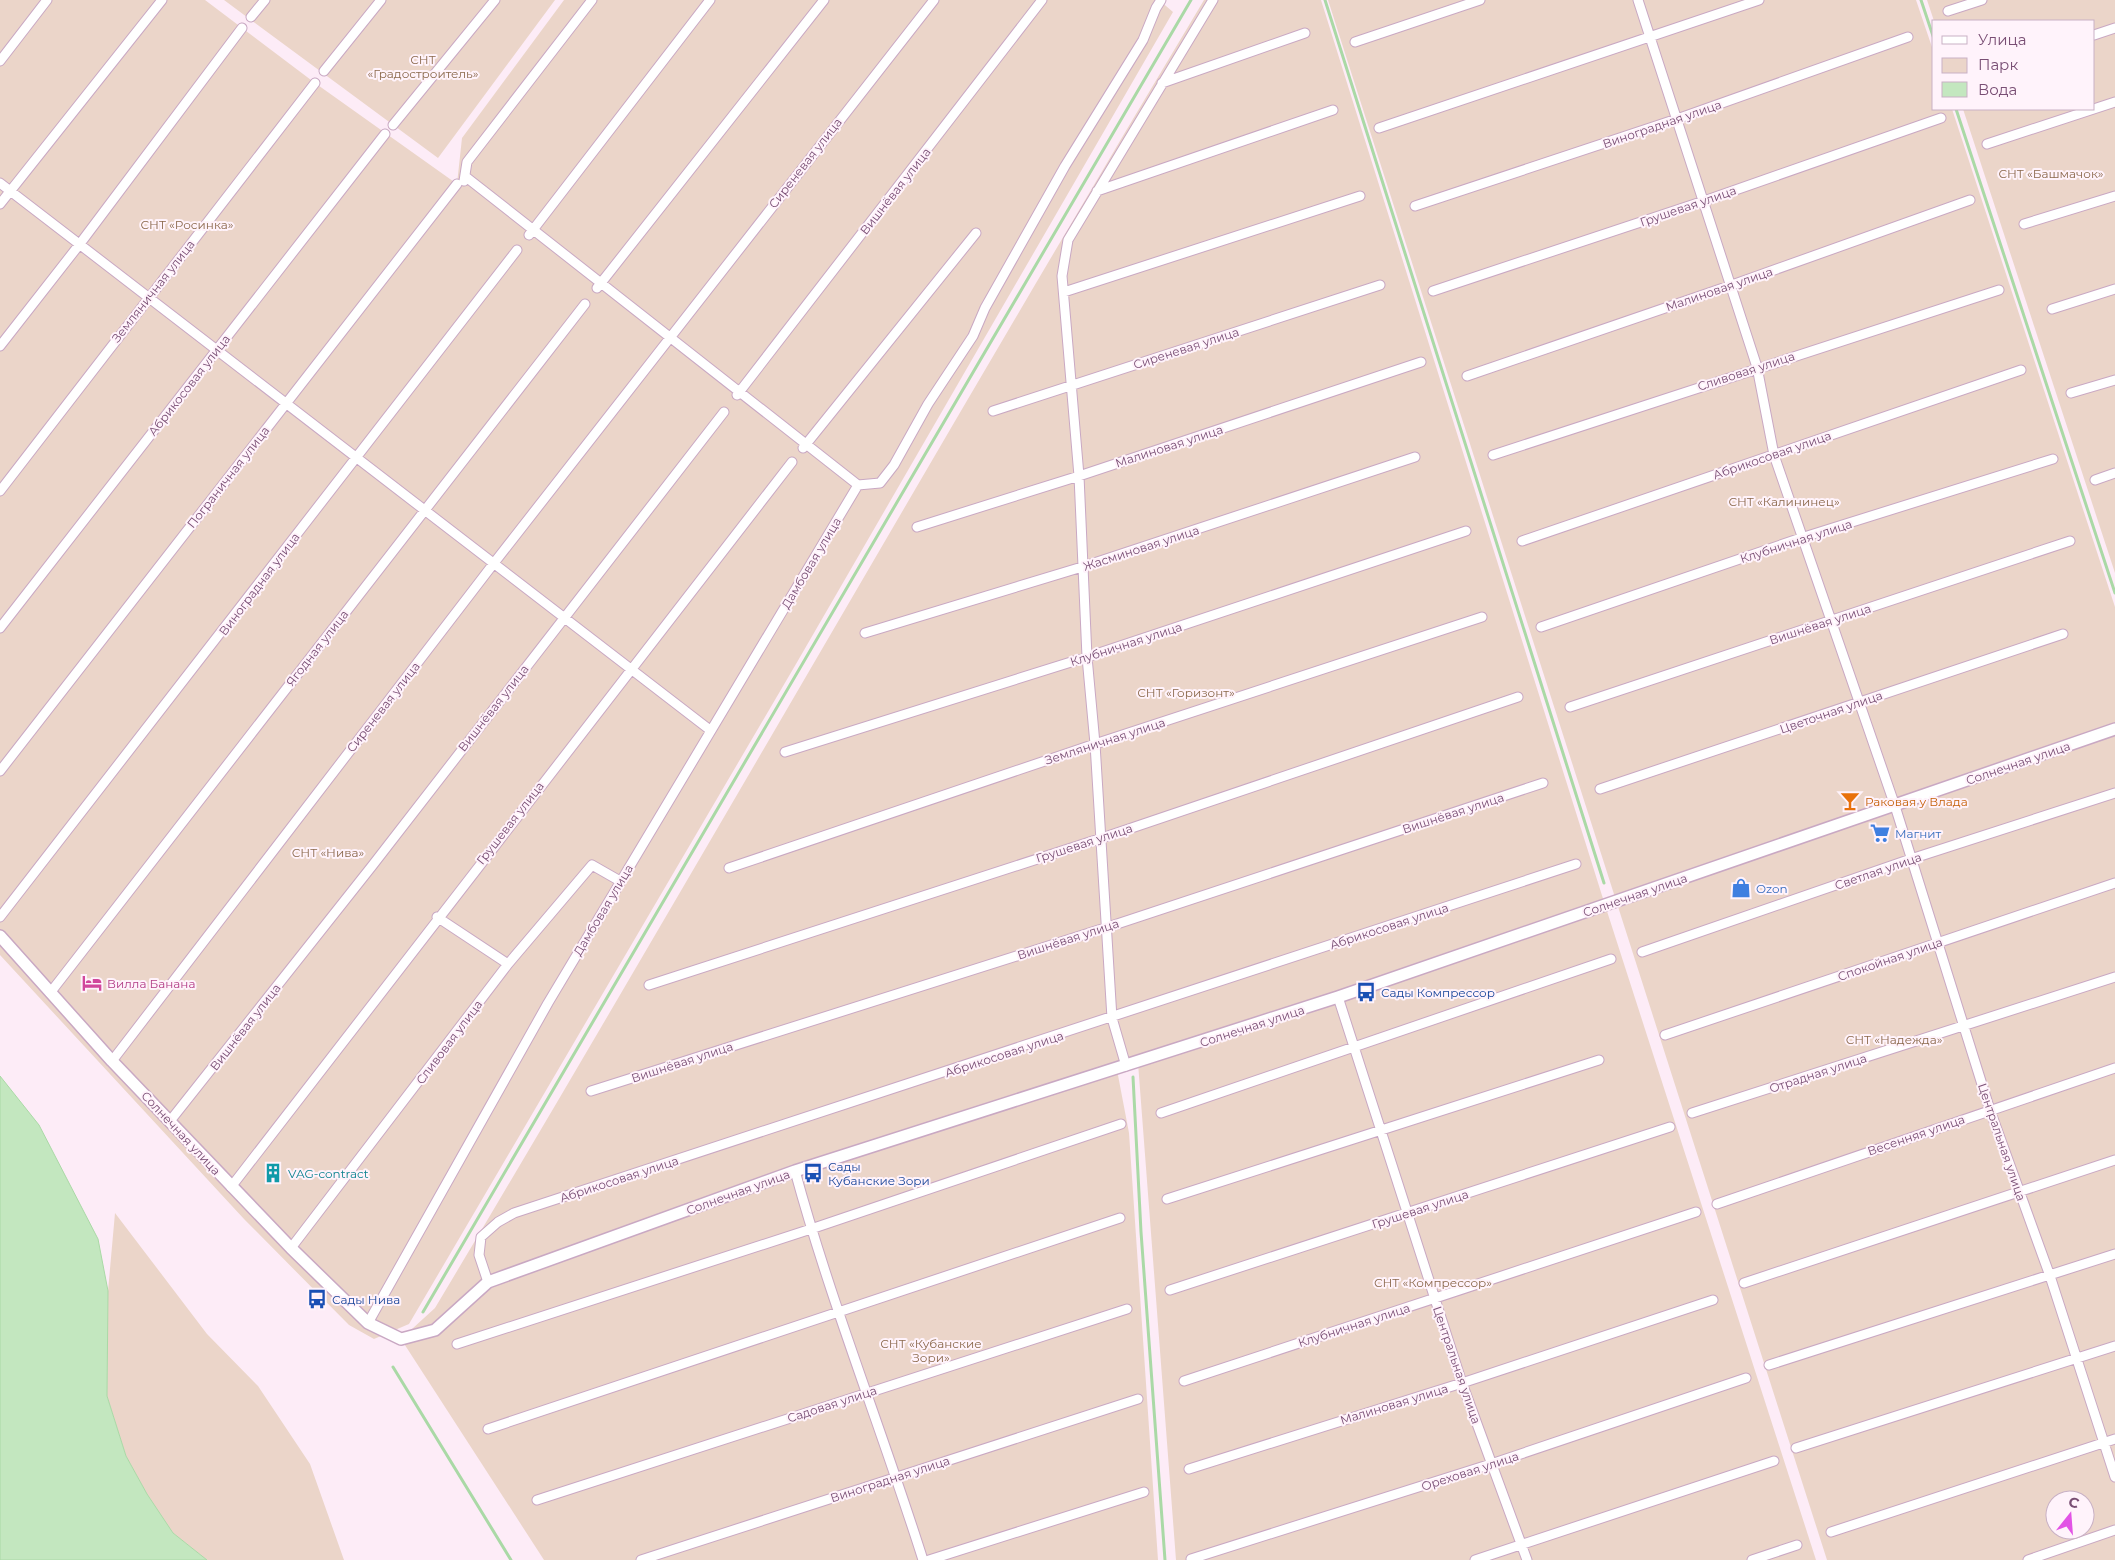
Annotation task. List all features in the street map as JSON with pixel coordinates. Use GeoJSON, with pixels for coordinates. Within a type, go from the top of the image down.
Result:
{"type":"FeatureCollection","features":[{"type":"Feature","properties":{"kind":"street"},"geometry":{"type":"LineString","coordinates":[[0,61],[47,0]]}},
{"type":"Feature","properties":{"kind":"street"},"geometry":{"type":"LineString","coordinates":[[0,204],[162,0]]}},
{"type":"Feature","properties":{"kind":"street"},"geometry":{"type":"LineString","coordinates":[[254,13],[265,0]]}},
{"type":"Feature","properties":{"kind":"street"},"geometry":{"type":"LineString","coordinates":[[324,72],[381,0]]}},
{"type":"Feature","properties":{"kind":"street"},"geometry":{"type":"LineString","coordinates":[[393,125],[495,0]]}},
{"type":"Feature","properties":{"kind":"street"},"geometry":{"type":"LineString","coordinates":[[592,0],[467,162],[462,181],[669,338],[804,446],[858,485],[880,483],[894,465],[928,404],[973,336],[985,308],[1070,157],[1143,40],[1156,8],[1162,0]]}},
{"type":"Feature","properties":{"kind":"street"},"geometry":{"type":"LineString","coordinates":[[530,233],[710,0]]}},
{"type":"Feature","properties":{"kind":"street"},"geometry":{"type":"LineString","coordinates":[[599,286],[824,0]]}},
{"type":"Feature","properties":{"kind":"street","name":"Сиреневая улица"},"geometry":{"type":"LineString","coordinates":[[112,1061],[677,327],[934,0]]}},
{"type":"Feature","properties":{"kind":"street","name":"Вишнёвая улица"},"geometry":{"type":"LineString","coordinates":[[738,394],[1042,0]]}},
{"type":"Feature","properties":{"kind":"street"},"geometry":{"type":"LineString","coordinates":[[1126,1066],[1112,1018],[1102,838],[1087,657],[1079,476],[1062,276],[1068,240],[1213,0]]}},
{"type":"Feature","properties":{"kind":"street"},"geometry":{"type":"LineString","coordinates":[[1355,42],[1480,0]]}},
{"type":"Feature","properties":{"kind":"street","name":"Центральная улица"},"geometry":{"type":"LineString","coordinates":[[1638,0],[1732,285],[1756,367],[1774,454],[1858,703],[1895,806],[1990,1110],[2050,1276],[2115,1476]]}},
{"type":"Feature","properties":{"kind":"street"},"geometry":{"type":"LineString","coordinates":[[1379,128],[1759,0]]}},
{"type":"Feature","properties":{"kind":"street"},"geometry":{"type":"LineString","coordinates":[[1948,11],[1982,0]]}},
{"type":"Feature","properties":{"kind":"street"},"geometry":{"type":"LineString","coordinates":[[2095,34],[2115,28]]}},
{"type":"Feature","properties":{"kind":"street"},"geometry":{"type":"LineString","coordinates":[[0,346],[80,245],[240,31]]}},
{"type":"Feature","properties":{"kind":"street"},"geometry":{"type":"LineString","coordinates":[[1162,83],[1305,33]]}},
{"type":"Feature","properties":{"kind":"street","name":"Виноградная улица"},"geometry":{"type":"LineString","coordinates":[[1416,206],[1677,119],[1908,37]]}},
{"type":"Feature","properties":{"kind":"street","name":"Земляничная улица"},"geometry":{"type":"LineString","coordinates":[[0,491],[147,298],[314,84]]}},
{"type":"Feature","properties":{"kind":"street"},"geometry":{"type":"LineString","coordinates":[[2095,109],[2115,102]]}},
{"type":"Feature","properties":{"kind":"street"},"geometry":{"type":"LineString","coordinates":[[1098,191],[1333,110]]}},
{"type":"Feature","properties":{"kind":"street"},"geometry":{"type":"LineString","coordinates":[[1987,144],[2091,110]]}},
{"type":"Feature","properties":{"kind":"street","name":"Грушевая улица"},"geometry":{"type":"LineString","coordinates":[[1433,291],[1704,201],[1942,118]]}},
{"type":"Feature","properties":{"kind":"street","name":"Абрикосовая улица"},"geometry":{"type":"LineString","coordinates":[[0,628],[386,134]]}},
{"type":"Feature","properties":{"kind":"street","name":"Пограничная улица"},"geometry":{"type":"LineString","coordinates":[[0,771],[285,403],[462,181]]}},
{"type":"Feature","properties":{"kind":"street"},"geometry":{"type":"LineString","coordinates":[[0,183],[710,730]]}},
{"type":"Feature","properties":{"kind":"street"},"geometry":{"type":"LineString","coordinates":[[1064,292],[1360,196]]}},
{"type":"Feature","properties":{"kind":"street"},"geometry":{"type":"LineString","coordinates":[[2024,224],[2115,196]]}},
{"type":"Feature","properties":{"kind":"street","name":"Малиновая улица"},"geometry":{"type":"LineString","coordinates":[[1467,376],[1732,285],[1970,200]]}},
{"type":"Feature","properties":{"kind":"street"},"geometry":{"type":"LineString","coordinates":[[804,446],[976,233]]}},
{"type":"Feature","properties":{"kind":"street","name":"Виноградная улица"},"geometry":{"type":"LineString","coordinates":[[0,916],[517,250]]}},
{"type":"Feature","properties":{"kind":"street","name":"Сиреневая улица"},"geometry":{"type":"LineString","coordinates":[[993,412],[1380,285]]}},
{"type":"Feature","properties":{"kind":"street"},"geometry":{"type":"LineString","coordinates":[[2052,309],[2115,289]]}},
{"type":"Feature","properties":{"kind":"street","name":"Сливовая улица"},"geometry":{"type":"LineString","coordinates":[[1494,455],[1756,367],[1999,290]]}},
{"type":"Feature","properties":{"kind":"street","name":"Ягодная улица"},"geometry":{"type":"LineString","coordinates":[[50,993],[585,304]]}},
{"type":"Feature","properties":{"kind":"street","name":"Малиновая улица"},"geometry":{"type":"LineString","coordinates":[[917,527],[1079,476],[1421,362]]}},
{"type":"Feature","properties":{"kind":"street","name":"Абрикосовая улица"},"geometry":{"type":"LineString","coordinates":[[1522,541],[2021,370]]}},
{"type":"Feature","properties":{"kind":"street"},"geometry":{"type":"LineString","coordinates":[[2072,394],[2115,380]]}},
{"type":"Feature","properties":{"kind":"street","name":"Вишнёвая улица"},"geometry":{"type":"LineString","coordinates":[[170,1121],[372,866],[724,412]]}},
{"type":"Feature","properties":{"kind":"street","name":"Жасминовая улица"},"geometry":{"type":"LineString","coordinates":[[865,633],[1082,568],[1415,457]]}},
{"type":"Feature","properties":{"kind":"street","name":"Клубничная улица"},"geometry":{"type":"LineString","coordinates":[[1541,626],[1802,538],[2053,459]]}},
{"type":"Feature","properties":{"kind":"street","name":"Грушевая улица"},"geometry":{"type":"LineString","coordinates":[[231,1187],[437,917],[792,462]]}},
{"type":"Feature","properties":{"kind":"street"},"geometry":{"type":"LineString","coordinates":[[2095,480],[2115,473]]}},
{"type":"Feature","properties":{"kind":"street","name":"Дамбовая улица"},"geometry":{"type":"LineString","coordinates":[[368,1323],[548,1003],[858,485]]}},
{"type":"Feature","properties":{"kind":"street","name":"Клубничная улица"},"geometry":{"type":"LineString","coordinates":[[785,752],[1087,657],[1466,531]]}},
{"type":"Feature","properties":{"kind":"street","name":"Вишнёвая улица"},"geometry":{"type":"LineString","coordinates":[[1570,707],[2070,541]]}},
{"type":"Feature","properties":{"kind":"street","name":"Земляничная улица"},"geometry":{"type":"LineString","coordinates":[[729,868],[1095,744],[1482,617]]}},
{"type":"Feature","properties":{"kind":"street","name":"Цветочная улица"},"geometry":{"type":"LineString","coordinates":[[1600,789],[2062,634]]}},
{"type":"Feature","properties":{"kind":"street","name":"Грушевая улица"},"geometry":{"type":"LineString","coordinates":[[649,985],[1102,838],[1518,697]]}},
{"type":"Feature","properties":{"kind":"street","name":"Солнечная улица"},"geometry":{"type":"LineString","coordinates":[[0,936],[112,1061],[291,1248],[368,1323],[400,1339],[435,1330],[488,1282],[795,1172],[1338,997],[2115,729]]}},
{"type":"Feature","properties":{"kind":"street","name":"Вишнёвая улица"},"geometry":{"type":"LineString","coordinates":[[591,1091],[1108,927],[1543,783]]}},
{"type":"Feature","properties":{"kind":"street","name":"Светлая улица"},"geometry":{"type":"LineString","coordinates":[[1642,952],[1910,859],[2115,793]]}},
{"type":"Feature","properties":{"kind":"street","name":"Абрикосовая улица"},"geometry":{"type":"LineString","coordinates":[[488,1282],[479,1255],[481,1237],[498,1222],[514,1213],[1576,864]]}},
{"type":"Feature","properties":{"kind":"street","name":"Сливовая улица"},"geometry":{"type":"LineString","coordinates":[[291,1248],[508,964],[592,865],[620,881]]}},
{"type":"Feature","properties":{"kind":"street","name":"Спокойная улица"},"geometry":{"type":"LineString","coordinates":[[1665,1035],[2115,883]]}},
{"type":"Feature","properties":{"kind":"street"},"geometry":{"type":"LineString","coordinates":[[437,917],[508,964]]}},
{"type":"Feature","properties":{"kind":"street"},"geometry":{"type":"LineString","coordinates":[[1161,1113],[1611,959]]}},
{"type":"Feature","properties":{"kind":"street","name":"Отрадная улица"},"geometry":{"type":"LineString","coordinates":[[1692,1113],[2115,976]]}},
{"type":"Feature","properties":{"kind":"street","name":"Центральная улица"},"geometry":{"type":"LineString","coordinates":[[1338,997],[1462,1383],[1527,1560]]}},
{"type":"Feature","properties":{"kind":"street"},"geometry":{"type":"LineString","coordinates":[[1168,1199],[1599,1060]]}},
{"type":"Feature","properties":{"kind":"street","name":"Весенняя улица"},"geometry":{"type":"LineString","coordinates":[[1717,1204],[2115,1068]]}},
{"type":"Feature","properties":{"kind":"street"},"geometry":{"type":"LineString","coordinates":[[457,1344],[811,1229],[1121,1124]]}},
{"type":"Feature","properties":{"kind":"street","name":"Грушевая улица"},"geometry":{"type":"LineString","coordinates":[[1170,1290],[1670,1127]]}},
{"type":"Feature","properties":{"kind":"street"},"geometry":{"type":"LineString","coordinates":[[1744,1283],[2019,1194],[2115,1160]]}},
{"type":"Feature","properties":{"kind":"street"},"geometry":{"type":"LineString","coordinates":[[795,1172],[811,1229],[897,1477],[923,1560]]}},
{"type":"Feature","properties":{"kind":"street","name":"Клубничная улица"},"geometry":{"type":"LineString","coordinates":[[1184,1381],[1696,1212]]}},
{"type":"Feature","properties":{"kind":"street"},"geometry":{"type":"LineString","coordinates":[[488,1429],[1120,1218]]}},
{"type":"Feature","properties":{"kind":"street"},"geometry":{"type":"LineString","coordinates":[[1769,1364],[2115,1254]]}},
{"type":"Feature","properties":{"kind":"street","name":"Малиновая улица"},"geometry":{"type":"LineString","coordinates":[[1188,1469],[1462,1383],[1713,1300]]}},
{"type":"Feature","properties":{"kind":"street","name":"Садовая улица"},"geometry":{"type":"LineString","coordinates":[[536,1500],[1128,1309]]}},
{"type":"Feature","properties":{"kind":"street"},"geometry":{"type":"LineString","coordinates":[[1796,1448],[2115,1346]]}},
{"type":"Feature","properties":{"kind":"street","name":"Ореховая улица"},"geometry":{"type":"LineString","coordinates":[[1191,1558],[1491,1464],[1746,1378]]}},
{"type":"Feature","properties":{"kind":"street","name":"Виноградная улица"},"geometry":{"type":"LineString","coordinates":[[641,1560],[1138,1399]]}},
{"type":"Feature","properties":{"kind":"street"},"geometry":{"type":"LineString","coordinates":[[1831,1532],[2115,1439]]}},
{"type":"Feature","properties":{"kind":"street"},"geometry":{"type":"LineString","coordinates":[[1475,1560],[1774,1461]]}},
{"type":"Feature","properties":{"kind":"street"},"geometry":{"type":"LineString","coordinates":[[928,1560],[1144,1492]]}},
{"type":"Feature","properties":{"kind":"street"},"geometry":{"type":"LineString","coordinates":[[2028,1560],[2115,1530]]}},
{"type":"Feature","properties":{"kind":"street"},"geometry":{"type":"LineString","coordinates":[[1752,1560],[1797,1545]]}},
{"type":"Feature","properties":{"kind":"green space","name":"СНТ «Нива»"},"geometry":{"type":"Polygon","coordinates":[[[0,0],[205,0],[315,83],[457,184],[462,138],[564,0],[1159,0],[1173,12],[796,664],[409,1324],[374,1339],[349,1325],[244,1219],[0,955],[0,0]]]}},
{"type":"Feature","properties":{"kind":"green space","name":"СНТ «Градостроитель»"},"geometry":{"type":"Polygon","coordinates":[[[224,0],[555,0],[438,158],[224,0]]]}},
{"type":"Feature","properties":{"kind":"green space"},"geometry":{"type":"Polygon","coordinates":[[[1204,0],[1321,0],[1605,905],[1816,1560],[1176,1560],[1138,1063],[1117,1070],[1129,1133],[1158,1560],[544,1560],[401,1339],[435,1308],[1204,0]]]}},
{"type":"Feature","properties":{"kind":"green space","name":"СНТ «Калининец»"},"geometry":{"type":"Polygon","coordinates":[[[1328,0],[1916,0],[1932,47],[1932,110],[1952,110],[2115,607],[2115,1560],[1827,1560],[1328,0]]]}},
{"type":"Feature","properties":{"kind":"green space","name":"СНТ «Башмачок»"},"geometry":{"type":"Polygon","coordinates":[[[1927,0],[2115,0],[2115,573],[1963,110],[2095,110],[2095,20],[1934,20],[1927,0]]]}},
{"type":"Feature","properties":{"kind":"green space"},"geometry":{"type":"Polygon","coordinates":[[[115,1213],[207,1334],[258,1386],[310,1464],[344,1560],[207,1560],[173,1533],[147,1494],[126,1456],[107,1396],[108,1291],[115,1213]]]}},
{"type":"Feature","properties":{"kind":"water"},"geometry":{"type":"Polygon","coordinates":[[[0,1076],[39,1125],[98,1239],[108,1291],[107,1396],[126,1456],[147,1494],[173,1533],[207,1560],[0,1560],[0,1076]]]}},
{"type":"Feature","properties":{"kind":"waterway"},"geometry":{"type":"LineString","coordinates":[[423,1312],[1191,0]]}},
{"type":"Feature","properties":{"kind":"waterway"},"geometry":{"type":"LineString","coordinates":[[1325,0],[1604,883]]}},
{"type":"Feature","properties":{"kind":"waterway"},"geometry":{"type":"LineString","coordinates":[[1921,0],[1932,33]]}},
{"type":"Feature","properties":{"kind":"waterway"},"geometry":{"type":"LineString","coordinates":[[1956,110],[2115,593]]}},
{"type":"Feature","properties":{"kind":"waterway"},"geometry":{"type":"LineString","coordinates":[[1133,1077],[1141,1232],[1165,1560]]}},
{"type":"Feature","properties":{"kind":"waterway"},"geometry":{"type":"LineString","coordinates":[[393,1367],[511,1560]]}},
{"type":"Feature","properties":{"kind":"place","name":"Раковая у Влада"},"geometry":{"type":"Point","coordinates":[1850,801]}},
{"type":"Feature","properties":{"kind":"place","name":"Магнит"},"geometry":{"type":"Point","coordinates":[1880,833]}},
{"type":"Feature","properties":{"kind":"place","name":"Ozon"},"geometry":{"type":"Point","coordinates":[1741,888]}},
{"type":"Feature","properties":{"kind":"place","name":"Вилла Банана"},"geometry":{"type":"Point","coordinates":[92,983]}},
{"type":"Feature","properties":{"kind":"place","name":"Сады Компрессор"},"geometry":{"type":"Point","coordinates":[1366,992]}},
{"type":"Feature","properties":{"kind":"place","name":"VAG-contract"},"geometry":{"type":"Point","coordinates":[273,1173]}},
{"type":"Feature","properties":{"kind":"place","name":"Сады Кубанские Зори"},"geometry":{"type":"Point","coordinates":[813,1173]}},
{"type":"Feature","properties":{"kind":"place","name":"Сады Нива"},"geometry":{"type":"Point","coordinates":[317,1299]}},
{"type":"Feature","properties":{"kind":"park label","name":"СНТ «Росинка»"},"geometry":{"type":"Point","coordinates":[187,224]}},
{"type":"Feature","properties":{"kind":"park label","name":"СНТ «Горизонт»"},"geometry":{"type":"Point","coordinates":[1186,692]}},
{"type":"Feature","properties":{"kind":"park label","name":"СНТ «Надежда»"},"geometry":{"type":"Point","coordinates":[1894,1039]}},
{"type":"Feature","properties":{"kind":"park label","name":"СНТ «Компрессор»"},"geometry":{"type":"Point","coordinates":[1433,1282]}},
{"type":"Feature","properties":{"kind":"park label","name":"СНТ «Кубанские Зори»"},"geometry":{"type":"Point","coordinates":[931,1350]}}]}
